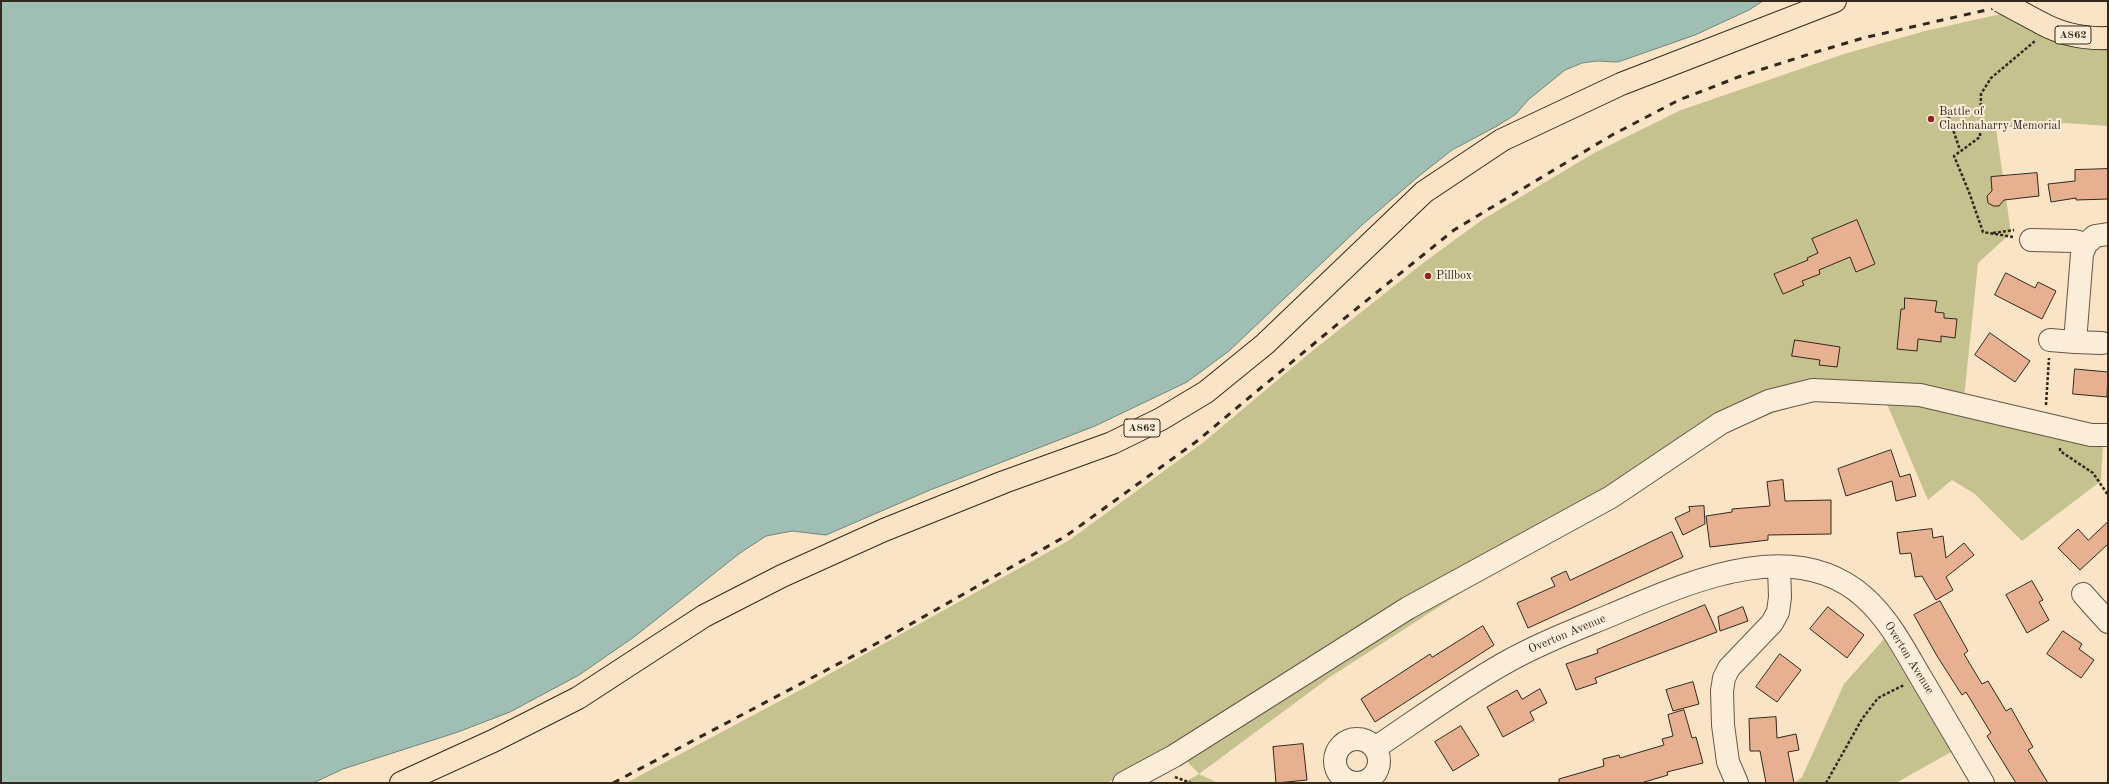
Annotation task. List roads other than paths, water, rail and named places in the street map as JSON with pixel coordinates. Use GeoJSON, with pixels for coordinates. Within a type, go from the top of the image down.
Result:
{"type":"FeatureCollection","features":[{"type":"Feature","properties":{"kind":"main road","name":"A862"},"geometry":{"type":"LineString","coordinates":[[401,783],[493,741],[578,698],[704,616],[782,576],[884,530],[1004,482],[1112,443],[1161,419],[1206,392],[1265,344],[1424,192],[1502,140],[1621,84],[1834,1]]}},
{"type":"Feature","properties":{"kind":"main road","name":"A862"},"geometry":{"type":"LineString","coordinates":[[2000,1],[2046,26],[2087,38],[2108,38]]}},
{"type":"Feature","properties":{"kind":"street"},"geometry":{"type":"LineString","coordinates":[[2075,342],[2082,254],[2086,244],[2095,236],[2108,234]]}},
{"type":"Feature","properties":{"kind":"street"},"geometry":{"type":"LineString","coordinates":[[2031,240],[2074,241],[2086,244]]}},
{"type":"Feature","properties":{"kind":"street"},"geometry":{"type":"LineString","coordinates":[[2050,340],[2102,343]]}},
{"type":"Feature","properties":{"kind":"street"},"geometry":{"type":"LineString","coordinates":[[1124,783],[1174,756],[1408,608],[1612,497],[1720,423],[1769,401],[1814,390],[1920,395],[2091,435],[2108,435]]}},
{"type":"Feature","properties":{"kind":"street"},"geometry":{"type":"LineString","coordinates":[[1731,782],[1723,725],[1722,691],[1724,678],[1730,668],[1772,623],[1778,612],[1780,597],[1779,567]]}},
{"type":"Feature","properties":{"kind":"street","name":"Overton Avenue"},"geometry":{"type":"LineString","coordinates":[[1375,748],[1502,664],[1532,648],[1685,584],[1733,571],[1752,568],[1779,567],[1822,571],[1843,582],[1863,596],[1884,618],[1904,646],[1983,783]]}},
{"type":"Feature","properties":{"kind":"street"},"geometry":{"type":"LineString","coordinates":[[2083,594],[2107,620]]}},
{"type":"Feature","properties":{"kind":"street"},"geometry":{"type":"LineString","coordinates":[[1363,739],[1375,748],[1378,754],[1378,768],[1368,779],[1353,783],[1347,780],[1337,770],[1335,756],[1338,749],[1349,740],[1363,739]]}},
{"type":"Feature","properties":{"kind":"water"},"geometry":{"type":"Polygon","coordinates":[[[1,1],[1763,1],[1749,10],[1695,35],[1618,62],[1597,61],[1582,63],[1565,70],[1528,100],[1516,114],[1452,150],[1419,176],[1362,225],[1229,351],[1187,382],[1095,426],[930,490],[826,535],[792,531],[766,536],[740,553],[634,637],[579,675],[510,712],[458,732],[343,769],[313,783],[1,783],[1,1]]]}},
{"type":"Feature","properties":{"kind":"railway"},"geometry":{"type":"LineString","coordinates":[[613,783],[872,646],[1066,536],[1197,441],[1340,322],[1454,230],[1612,135],[1679,100],[1741,76],[1863,38],[2026,1]]}},
{"type":"Feature","properties":{"kind":"place","name":"Battle of Clachnaharry Memorial"},"geometry":{"type":"Point","coordinates":[1931,119]}},
{"type":"Feature","properties":{"kind":"place","name":"Pillbox"},"geometry":{"type":"Point","coordinates":[1428,276]}}]}
